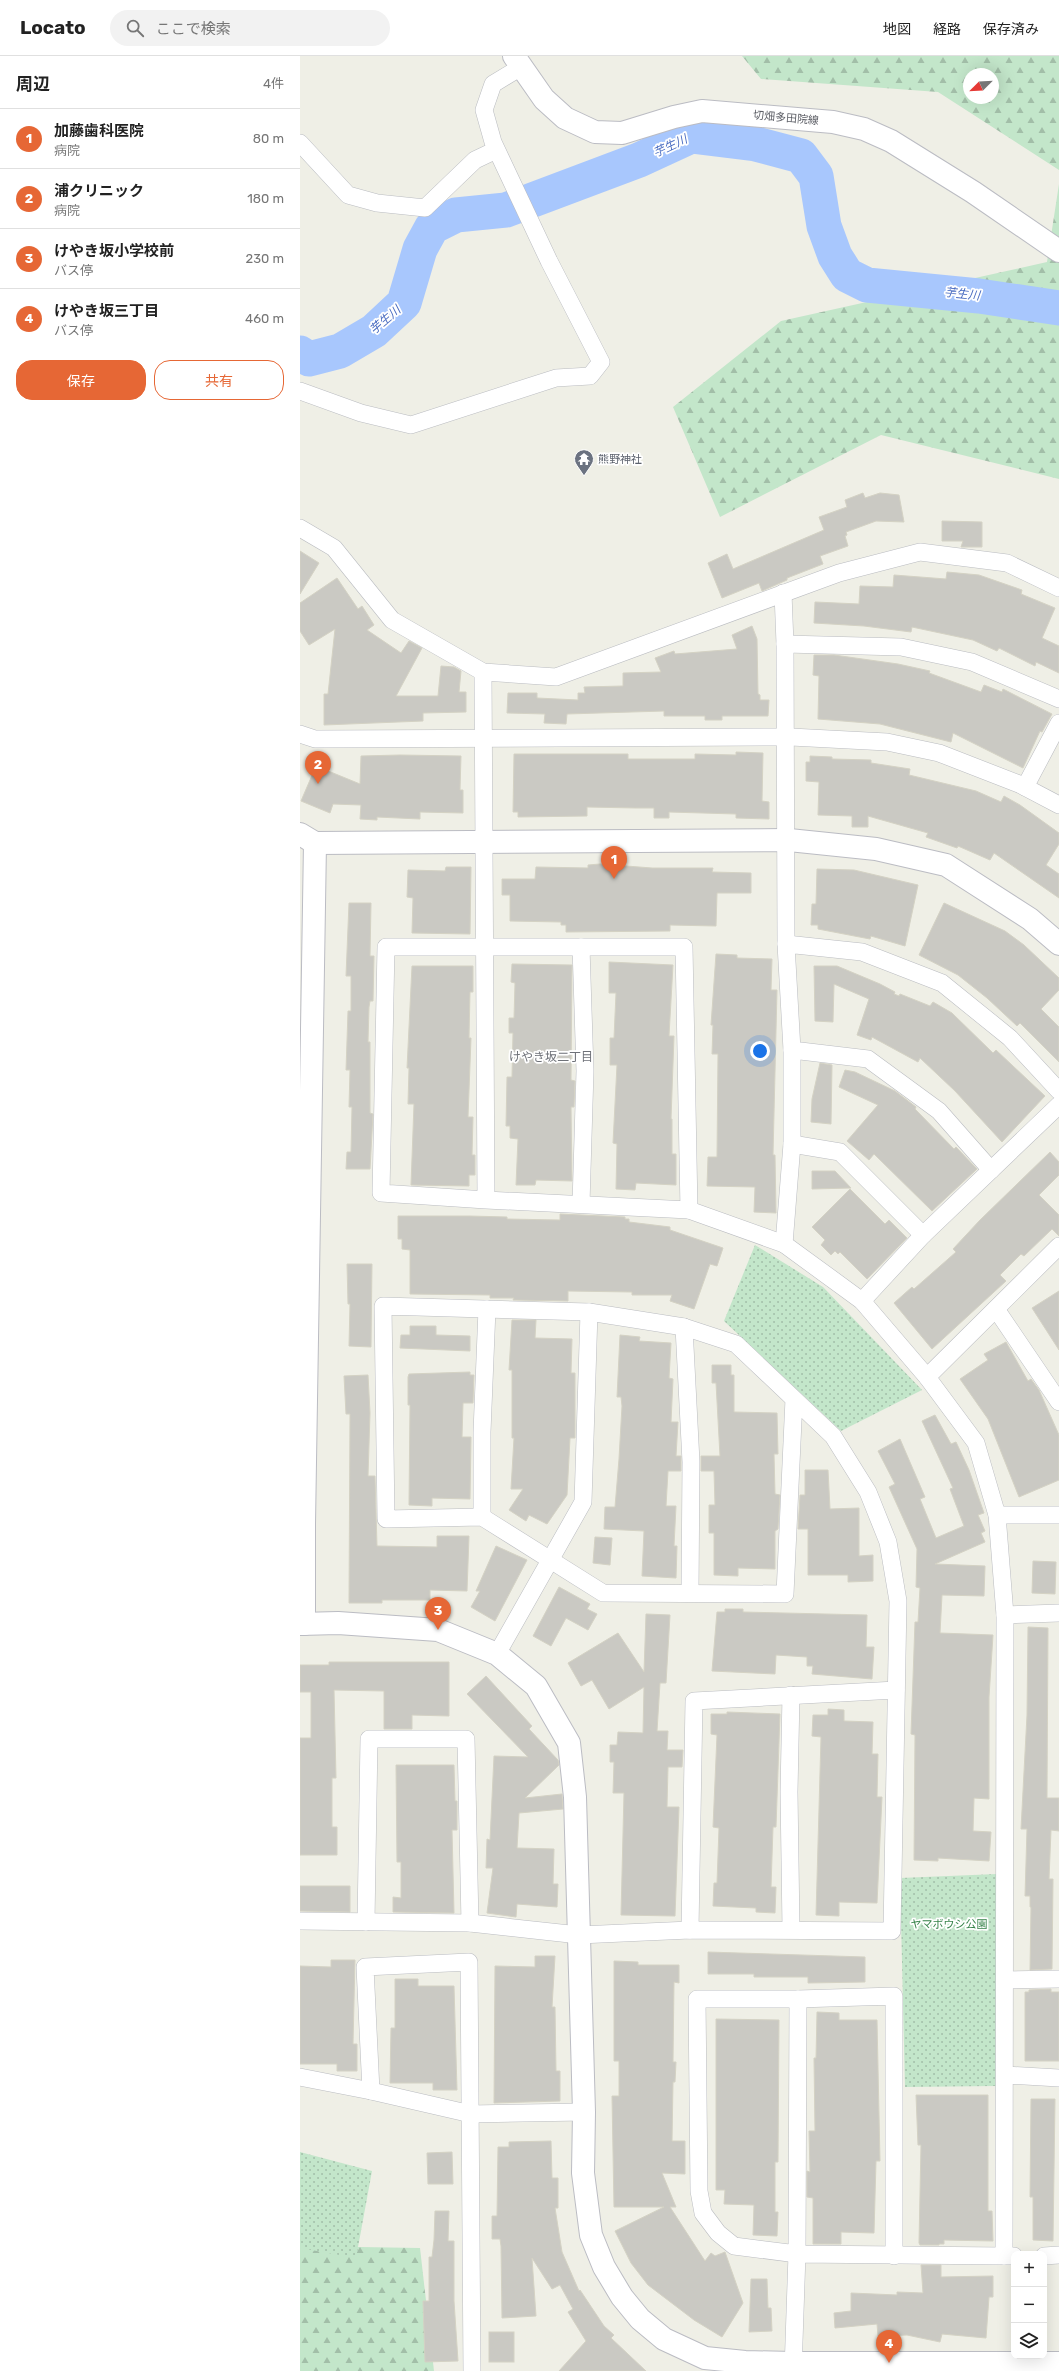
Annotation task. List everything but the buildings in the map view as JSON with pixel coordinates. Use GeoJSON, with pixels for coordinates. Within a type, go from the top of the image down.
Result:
{"type":"FeatureCollection","features":[{"type":"Feature","properties":{"kind":"street"},"geometry":{"type":"LineString","coordinates":[[300,390],[362,413],[412,425],[556,378],[590,376],[601,362],[549,262],[496,150],[484,110],[493,84],[518,61]]}},
{"type":"Feature","properties":{"kind":"street","name":"切畑多田院線"},"geometry":{"type":"LineString","coordinates":[[518,61],[549,104],[565,118],[595,132],[622,133],[702,110],[833,122],[864,129],[897,145],[973,192],[1059,251]]}},
{"type":"Feature","properties":{"kind":"street"},"geometry":{"type":"LineString","coordinates":[[300,143],[348,195],[377,203],[425,208],[475,160],[496,150]]}},
{"type":"Feature","properties":{"kind":"street"},"geometry":{"type":"LineString","coordinates":[[300,528],[334,548],[392,620],[483,672],[556,677],[839,573],[920,552],[1007,563],[1059,588]]}},
{"type":"Feature","properties":{"kind":"street"},"geometry":{"type":"LineString","coordinates":[[783,593],[785,644],[786,944],[792,1050],[792,1144],[784,1244]]}},
{"type":"Feature","properties":{"kind":"street"},"geometry":{"type":"LineString","coordinates":[[785,644],[901,647],[972,662],[1059,699]]}},
{"type":"Feature","properties":{"kind":"street"},"geometry":{"type":"LineString","coordinates":[[483,672],[486,1200]]}},
{"type":"Feature","properties":{"kind":"street"},"geometry":{"type":"LineString","coordinates":[[1025,787],[1059,723]]}},
{"type":"Feature","properties":{"kind":"street"},"geometry":{"type":"LineString","coordinates":[[300,734],[316,739],[484,740],[785,737],[887,742],[939,753],[1025,787],[1059,805]]}},
{"type":"Feature","properties":{"kind":"street"},"geometry":{"type":"LineString","coordinates":[[1059,944],[1030,919],[946,865],[876,849],[786,840],[484,842],[308,838],[304,1524],[302,1624],[338,1623],[438,1630],[497,1654],[536,1686],[569,1743],[575,1797],[584,2112],[583,2173],[591,2235],[604,2267],[622,2297],[640,2319],[664,2340],[705,2358],[793,2367],[1004,2367],[1059,2363]]}},
{"type":"Feature","properties":{"kind":"street"},"geometry":{"type":"LineString","coordinates":[[786,944],[862,952],[942,983],[1010,1038],[1059,1091]]}},
{"type":"Feature","properties":{"kind":"street"},"geometry":{"type":"LineString","coordinates":[[690,1210],[684,947],[386,946],[381,1194],[690,1210],[784,1244],[862,1301],[927,1377],[976,1444],[997,1515],[1005,1615],[1005,2075],[1009,2256],[894,2256],[797,2254],[734,2246],[718,2233],[703,2213],[700,2191],[697,1998],[894,1996],[894,2256]]}},
{"type":"Feature","properties":{"kind":"street"},"geometry":{"type":"LineString","coordinates":[[581,947],[585,1071],[581,1204]]}},
{"type":"Feature","properties":{"kind":"street"},"geometry":{"type":"LineString","coordinates":[[792,1050],[868,1059],[939,1111],[991,1170]]}},
{"type":"Feature","properties":{"kind":"street"},"geometry":{"type":"LineString","coordinates":[[862,1301],[923,1235],[1059,1105]]}},
{"type":"Feature","properties":{"kind":"street"},"geometry":{"type":"LineString","coordinates":[[792,1144],[840,1152],[923,1235]]}},
{"type":"Feature","properties":{"kind":"street"},"geometry":{"type":"LineString","coordinates":[[927,1377],[1059,1246]]}},
{"type":"Feature","properties":{"kind":"street"},"geometry":{"type":"LineString","coordinates":[[300,1920],[470,1923],[579,1934],[690,1930],[791,1929],[892,1931],[898,1601],[888,1542],[868,1492],[833,1436],[794,1399],[736,1344],[684,1327],[589,1312],[383,1306],[386,1519],[482,1517],[603,1593],[785,1594],[794,1399]]}},
{"type":"Feature","properties":{"kind":"street"},"geometry":{"type":"LineString","coordinates":[[482,1517],[482,1432],[488,1309]]}},
{"type":"Feature","properties":{"kind":"street"},"geometry":{"type":"LineString","coordinates":[[996,1309],[1059,1402]]}},
{"type":"Feature","properties":{"kind":"street"},"geometry":{"type":"LineString","coordinates":[[497,1654],[583,1502],[589,1312]]}},
{"type":"Feature","properties":{"kind":"street"},"geometry":{"type":"LineString","coordinates":[[684,1327],[691,1462],[690,1593]]}},
{"type":"Feature","properties":{"kind":"street"},"geometry":{"type":"LineString","coordinates":[[997,1515],[1059,1515]]}},
{"type":"Feature","properties":{"kind":"street"},"geometry":{"type":"LineString","coordinates":[[1005,1615],[1059,1613]]}},
{"type":"Feature","properties":{"kind":"street"},"geometry":{"type":"LineString","coordinates":[[690,1930],[694,1701],[896,1690]]}},
{"type":"Feature","properties":{"kind":"street"},"geometry":{"type":"LineString","coordinates":[[791,1695],[789,1792],[791,1929]]}},
{"type":"Feature","properties":{"kind":"street"},"geometry":{"type":"LineString","coordinates":[[366,1922],[368,1739],[466,1739],[470,1923]]}},
{"type":"Feature","properties":{"kind":"street"},"geometry":{"type":"LineString","coordinates":[[371,2091],[365,1967],[469,1962],[472,2371]]}},
{"type":"Feature","properties":{"kind":"street"},"geometry":{"type":"LineString","coordinates":[[1005,1980],[1059,1979]]}},
{"type":"Feature","properties":{"kind":"street"},"geometry":{"type":"LineString","coordinates":[[793,2367],[797,2254],[798,1998]]}},
{"type":"Feature","properties":{"kind":"street"},"geometry":{"type":"LineString","coordinates":[[1005,2075],[1059,2078]]}},
{"type":"Feature","properties":{"kind":"street"},"geometry":{"type":"LineString","coordinates":[[300,2077],[371,2091],[470,2114],[584,2112]]}},
{"type":"Feature","properties":{"kind":"street"},"geometry":{"type":"LineString","coordinates":[[1047,2256],[1059,2255]]}},
{"type":"Feature","properties":{"kind":"green space"},"geometry":{"type":"Polygon","coordinates":[[[742,56],[1059,56],[1059,170],[938,92],[761,79],[742,56]]]}},
{"type":"Feature","properties":{"kind":"green space"},"geometry":{"type":"Polygon","coordinates":[[[1059,184],[1059,479],[881,435],[720,517],[673,407],[781,321],[1047,262],[1059,184]]]}},
{"type":"Feature","properties":{"kind":"green space"},"geometry":{"type":"Polygon","coordinates":[[[755,1245],[823,1287],[922,1390],[841,1431],[724,1321],[755,1245]]]}},
{"type":"Feature","properties":{"kind":"green space","name":"ヤマボウシ公園"},"geometry":{"type":"Polygon","coordinates":[[[997,1874],[997,2086],[905,2087],[900,1878],[997,1874]]]}},
{"type":"Feature","properties":{"kind":"green space"},"geometry":{"type":"Polygon","coordinates":[[[300,2152],[372,2171],[356,2258],[300,2248],[300,2152]]]}},
{"type":"Feature","properties":{"kind":"green space"},"geometry":{"type":"Polygon","coordinates":[[[300,2246],[420,2248],[434,2371],[300,2371],[300,2246]]]}},
{"type":"Feature","properties":{"kind":"waterway","name":"芋生川"},"geometry":{"type":"LineString","coordinates":[[300,353],[309,359],[340,351],[374,331],[404,303],[420,249],[432,227],[456,215],[506,210],[639,160],[691,136],[756,144],[801,156],[816,176],[824,226],[835,256],[847,275],[867,285],[979,296],[1059,308]]}},
{"type":"Feature","properties":{"kind":"place","name":"熊野神社"},"geometry":{"type":"Point","coordinates":[584,476]}},
{"type":"Feature","properties":{"kind":"place","name":"浦クリニック"},"geometry":{"type":"Point","coordinates":[318,784]}},
{"type":"Feature","properties":{"kind":"place","name":"加藤歯科医院"},"geometry":{"type":"Point","coordinates":[614,879]}},
{"type":"Feature","properties":{"kind":"place","name":"けやき坂小学校前"},"geometry":{"type":"Point","coordinates":[438,1630]}},
{"type":"Feature","properties":{"kind":"place","name":"けやき坂三丁目"},"geometry":{"type":"Point","coordinates":[889,2363]}},
{"type":"Feature","properties":{"kind":"district","name":"けやき坂二丁目"},"geometry":{"type":"Point","coordinates":[551,1057]}}]}
